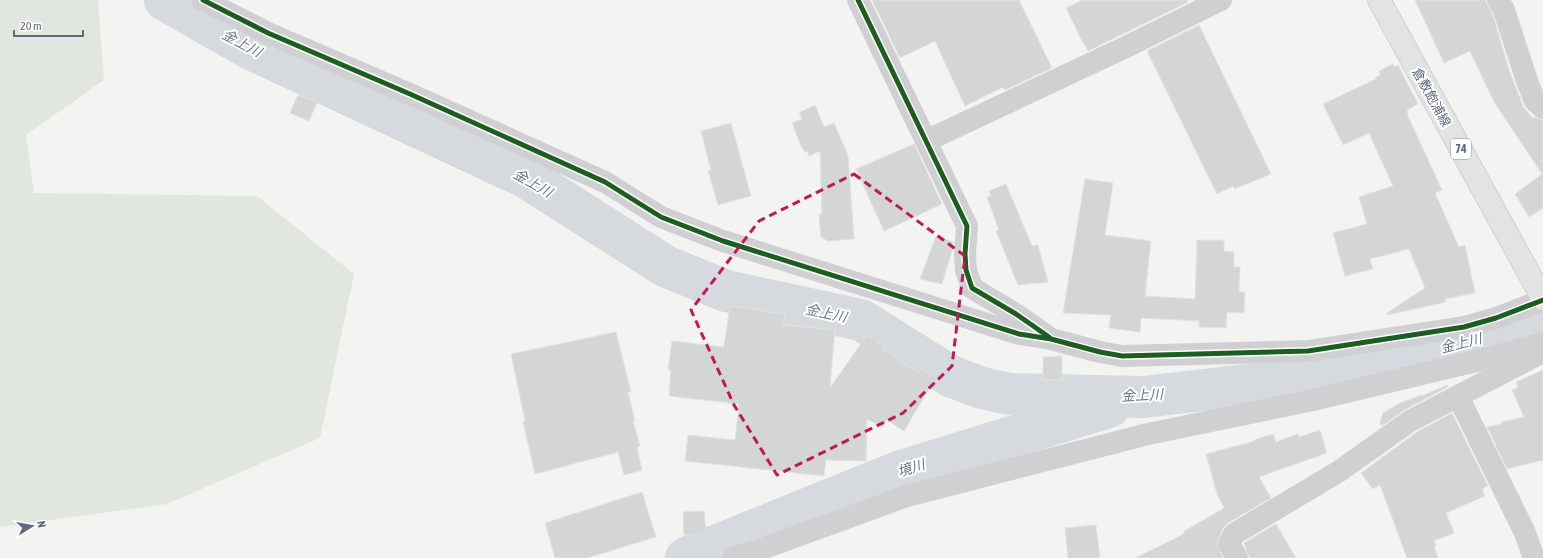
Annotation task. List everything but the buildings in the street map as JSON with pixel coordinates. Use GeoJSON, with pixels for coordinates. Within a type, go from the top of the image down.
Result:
{"type":"FeatureCollection","features":[{"type":"Feature","properties":{"kind":"main road","name":"倉敷飽浦線"},"geometry":{"type":"LineString","coordinates":[[1379,0],[1543,299]]}},
{"type":"Feature","properties":{"kind":"street"},"geometry":{"type":"LineString","coordinates":[[204,0],[268,34],[410,94],[605,182],[661,217],[723,241],[1019,334],[1051,339],[1100,352],[1122,356],[1308,351],[1464,327],[1496,318],[1543,299]]}},
{"type":"Feature","properties":{"kind":"street"},"geometry":{"type":"LineString","coordinates":[[858,0],[967,226],[965,254],[966,270],[972,288],[1016,314],[1051,339]]}},
{"type":"Feature","properties":{"kind":"street"},"geometry":{"type":"LineString","coordinates":[[926,141],[1128,46],[1221,0]]}},
{"type":"Feature","properties":{"kind":"street"},"geometry":{"type":"LineString","coordinates":[[1498,0],[1504,10],[1535,101],[1543,108]]}},
{"type":"Feature","properties":{"kind":"street"},"geometry":{"type":"LineString","coordinates":[[733,558],[757,555],[907,496],[1148,434],[1313,400],[1482,360],[1543,343]]}},
{"type":"Feature","properties":{"kind":"street"},"geometry":{"type":"LineString","coordinates":[[1237,558],[1229,544],[1234,534],[1338,472],[1410,421],[1543,351]]}},
{"type":"Feature","properties":{"kind":"street"},"geometry":{"type":"LineString","coordinates":[[1458,396],[1525,533],[1534,558]]}},
{"type":"Feature","properties":{"kind":"highlighted area"},"geometry":{"type":"Polygon","coordinates":[[[854,174],[965,256],[952,366],[903,413],[777,475],[734,405],[691,310],[759,221],[854,174]]]}},
{"type":"Feature","properties":{"kind":"shaded area"},"geometry":{"type":"Polygon","coordinates":[[[0,0],[98,0],[104,80],[26,135],[34,193],[257,196],[354,274],[320,438],[167,504],[0,527],[0,0]]]}},
{"type":"Feature","properties":{"kind":"waterway","name":"金上川"},"geometry":{"type":"LineString","coordinates":[[165,0],[251,49],[527,178],[665,266],[726,291],[861,320],[950,376],[982,388],[1009,394],[1143,397],[1307,378],[1478,340],[1534,322]]}},
{"type":"Feature","properties":{"kind":"waterway","name":"境川"},"geometry":{"type":"LineString","coordinates":[[686,558],[901,471],[1109,407]]}},
{"type":"Feature","properties":{"kind":"cycle path"},"geometry":{"type":"LineString","coordinates":[[203,0],[268,33],[410,94],[605,182],[661,217],[723,241],[1019,334],[1051,339],[1100,352],[1122,356],[1308,351],[1464,327],[1496,318],[1543,300]]}},
{"type":"Feature","properties":{"kind":"cycle path"},"geometry":{"type":"LineString","coordinates":[[858,0],[967,226],[965,254],[966,270],[972,288],[1016,314],[1049,337]]}}]}
